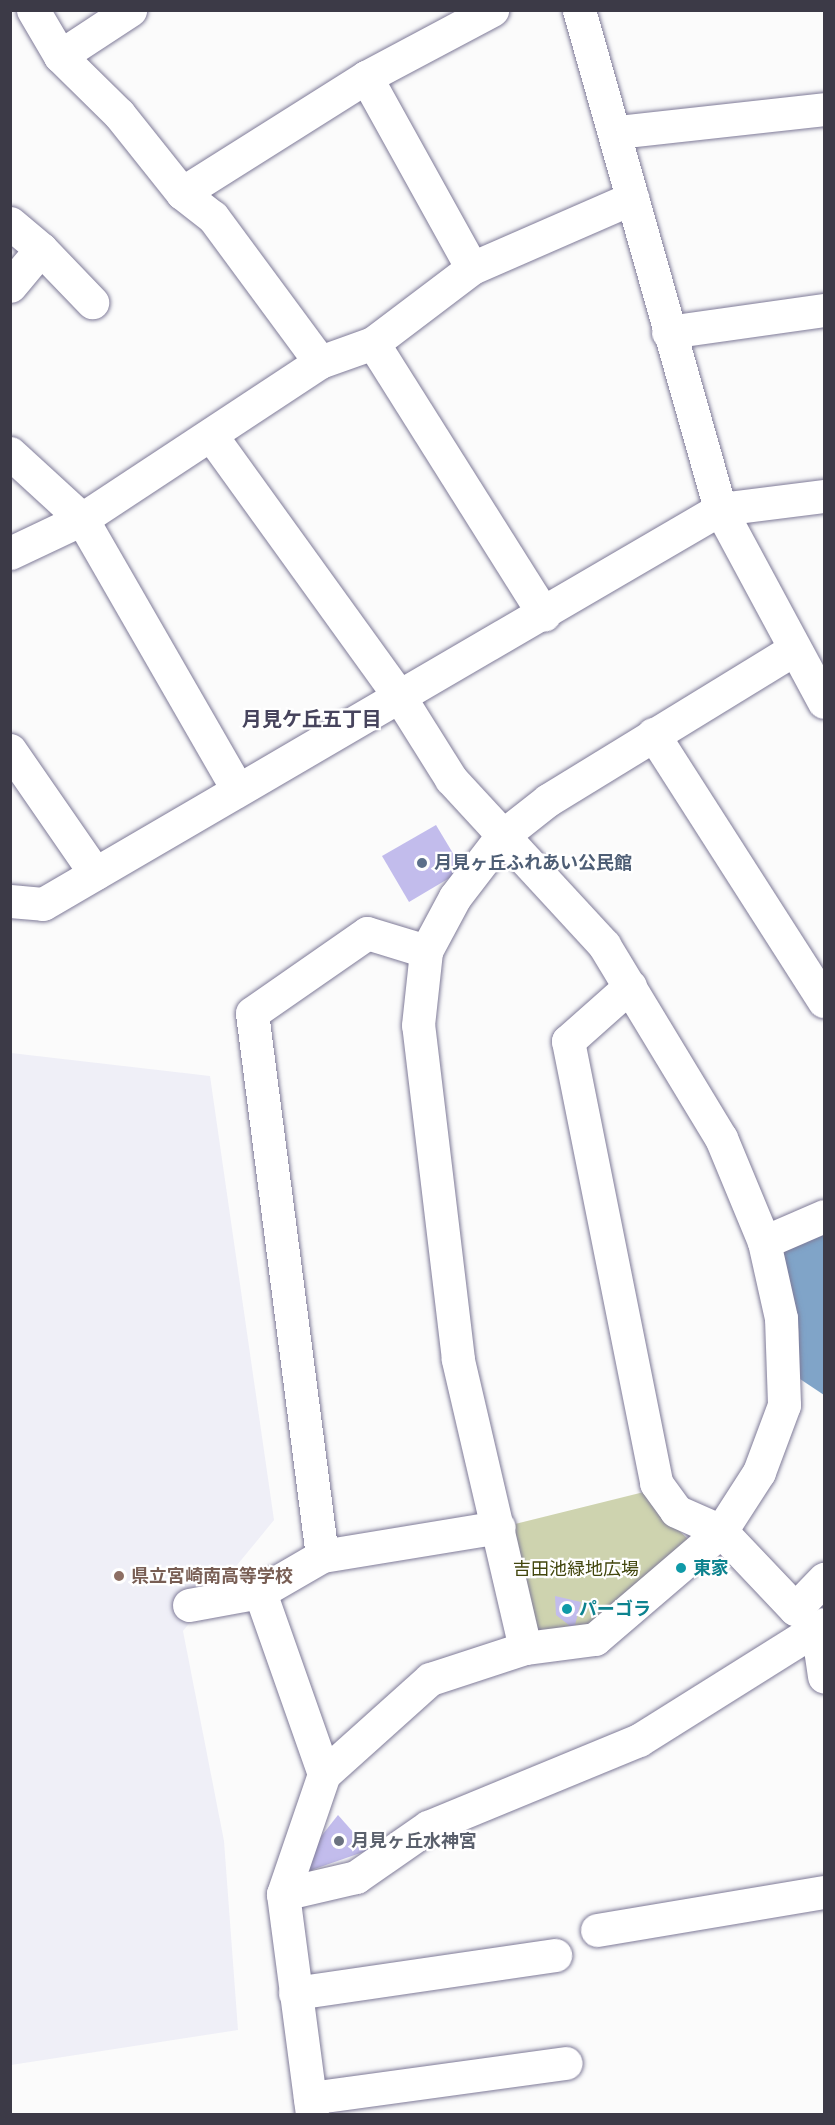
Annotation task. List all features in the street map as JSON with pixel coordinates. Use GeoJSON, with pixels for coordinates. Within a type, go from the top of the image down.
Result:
{"type":"FeatureCollection","features":[{"type":"Feature","properties":{"kind":"street"},"geometry":{"type":"LineString","coordinates":[[33,10],[60,56],[119,114],[182,193],[213,217],[320,362]]}},
{"type":"Feature","properties":{"kind":"street"},"geometry":{"type":"LineString","coordinates":[[60,56],[130,10]]}},
{"type":"Feature","properties":{"kind":"street"},"geometry":{"type":"LineString","coordinates":[[182,193],[366,77],[492,10]]}},
{"type":"Feature","properties":{"kind":"street"},"geometry":{"type":"LineString","coordinates":[[579,10],[617,132],[668,332],[720,509],[794,649],[821,692]]}},
{"type":"Feature","properties":{"kind":"street"},"geometry":{"type":"LineString","coordinates":[[366,77],[472,268]]}},
{"type":"Feature","properties":{"kind":"street"},"geometry":{"type":"LineString","coordinates":[[617,132],[825,109]]}},
{"type":"Feature","properties":{"kind":"street"},"geometry":{"type":"LineString","coordinates":[[10,554],[82,519],[213,438],[320,362],[373,343],[472,268],[632,198]]}},
{"type":"Feature","properties":{"kind":"street"},"geometry":{"type":"LineString","coordinates":[[10,223],[41,249],[92,302]]}},
{"type":"Feature","properties":{"kind":"street"},"geometry":{"type":"LineString","coordinates":[[10,286],[41,249]]}},
{"type":"Feature","properties":{"kind":"street"},"geometry":{"type":"LineString","coordinates":[[668,332],[825,310]]}},
{"type":"Feature","properties":{"kind":"street"},"geometry":{"type":"LineString","coordinates":[[373,343],[544,615]]}},
{"type":"Feature","properties":{"kind":"street"},"geometry":{"type":"LineString","coordinates":[[213,438],[399,696],[451,779],[501,837],[604,945],[721,1138],[764,1242],[782,1318],[784,1405],[759,1472],[721,1531],[595,1639],[525,1648],[430,1679],[324,1774],[284,1888],[311,2106],[566,2063]]}},
{"type":"Feature","properties":{"kind":"street"},"geometry":{"type":"LineString","coordinates":[[10,453],[82,519],[236,787]]}},
{"type":"Feature","properties":{"kind":"street"},"geometry":{"type":"LineString","coordinates":[[10,900],[43,904],[236,787],[544,615],[720,509],[825,496]]}},
{"type":"Feature","properties":{"kind":"street"},"geometry":{"type":"LineString","coordinates":[[525,1648],[510,1605],[499,1527],[458,1359],[418,1025],[426,951],[455,897],[501,837],[653,734],[794,649]]}},
{"type":"Feature","properties":{"kind":"street"},"geometry":{"type":"LineString","coordinates":[[653,734],[825,1001]]}},
{"type":"Feature","properties":{"kind":"street"},"geometry":{"type":"LineString","coordinates":[[10,750],[95,873]]}},
{"type":"Feature","properties":{"kind":"street"},"geometry":{"type":"LineString","coordinates":[[322,1556],[252,1013],[367,933],[426,951]]}},
{"type":"Feature","properties":{"kind":"street"},"geometry":{"type":"LineString","coordinates":[[630,986],[568,1041],[656,1483],[676,1511],[721,1531],[795,1609],[825,1579]]}},
{"type":"Feature","properties":{"kind":"street"},"geometry":{"type":"LineString","coordinates":[[764,1242],[825,1216]]}},
{"type":"Feature","properties":{"kind":"street"},"geometry":{"type":"LineString","coordinates":[[189,1605],[260,1592],[322,1556],[499,1527]]}},
{"type":"Feature","properties":{"kind":"street"},"geometry":{"type":"LineString","coordinates":[[260,1592],[324,1774]]}},
{"type":"Feature","properties":{"kind":"street"},"geometry":{"type":"LineString","coordinates":[[284,1888],[356,1877],[428,1827],[639,1740],[821,1626],[825,1676]]}},
{"type":"Feature","properties":{"kind":"street"},"geometry":{"type":"LineString","coordinates":[[284,1888],[362,1861]]}},
{"type":"Feature","properties":{"kind":"street"},"geometry":{"type":"LineString","coordinates":[[597,1930],[825,1892]]}},
{"type":"Feature","properties":{"kind":"street"},"geometry":{"type":"LineString","coordinates":[[296,1993],[555,1954]]}},
{"type":"Feature","properties":{"kind":"shaded area","name":"県立宮崎南高等学校"},"geometry":{"type":"Polygon","coordinates":[[[11,1053],[210,1076],[274,1520],[183,1631],[224,1841],[238,2030],[11,2065],[11,1053]]]}},
{"type":"Feature","properties":{"kind":"green space","name":"吉田池緑地広場"},"geometry":{"type":"Polygon","coordinates":[[[648,1491],[659,1511],[698,1549],[582,1636],[538,1642],[511,1525],[648,1491]]]}},
{"type":"Feature","properties":{"kind":"water"},"geometry":{"type":"Polygon","coordinates":[[[824,1234],[824,1395],[797,1377],[799,1332],[783,1250],[824,1234]]]}},
{"type":"Feature","properties":{"kind":"building","name":"月見ヶ丘ふれあい公民館"},"geometry":{"type":"Polygon","coordinates":[[[436,825],[463,870],[409,902],[382,856],[436,825]]]}},
{"type":"Feature","properties":{"kind":"building","name":"パーゴラ"},"geometry":{"type":"Polygon","coordinates":[[[555,1596],[581,1602],[574,1629],[556,1615],[555,1596]]]}},
{"type":"Feature","properties":{"kind":"building","name":"月見ヶ丘水神宮"},"geometry":{"type":"Polygon","coordinates":[[[338,1815],[369,1850],[306,1872],[304,1858],[338,1815]]]}},
{"type":"Feature","properties":{"kind":"place","name":"月見ヶ丘ふれあい公民館"},"geometry":{"type":"Point","coordinates":[422,863]}},
{"type":"Feature","properties":{"kind":"place","name":"東家"},"geometry":{"type":"Point","coordinates":[681,1568]}},
{"type":"Feature","properties":{"kind":"place","name":"県立宮崎南高等学校"},"geometry":{"type":"Point","coordinates":[119,1576]}},
{"type":"Feature","properties":{"kind":"place","name":"パーゴラ"},"geometry":{"type":"Point","coordinates":[567,1609]}},
{"type":"Feature","properties":{"kind":"place","name":"月見ヶ丘水神宮"},"geometry":{"type":"Point","coordinates":[339,1841]}},
{"type":"Feature","properties":{"kind":"district","name":"月見ケ丘五丁目"},"geometry":{"type":"Point","coordinates":[312,719]}}]}
